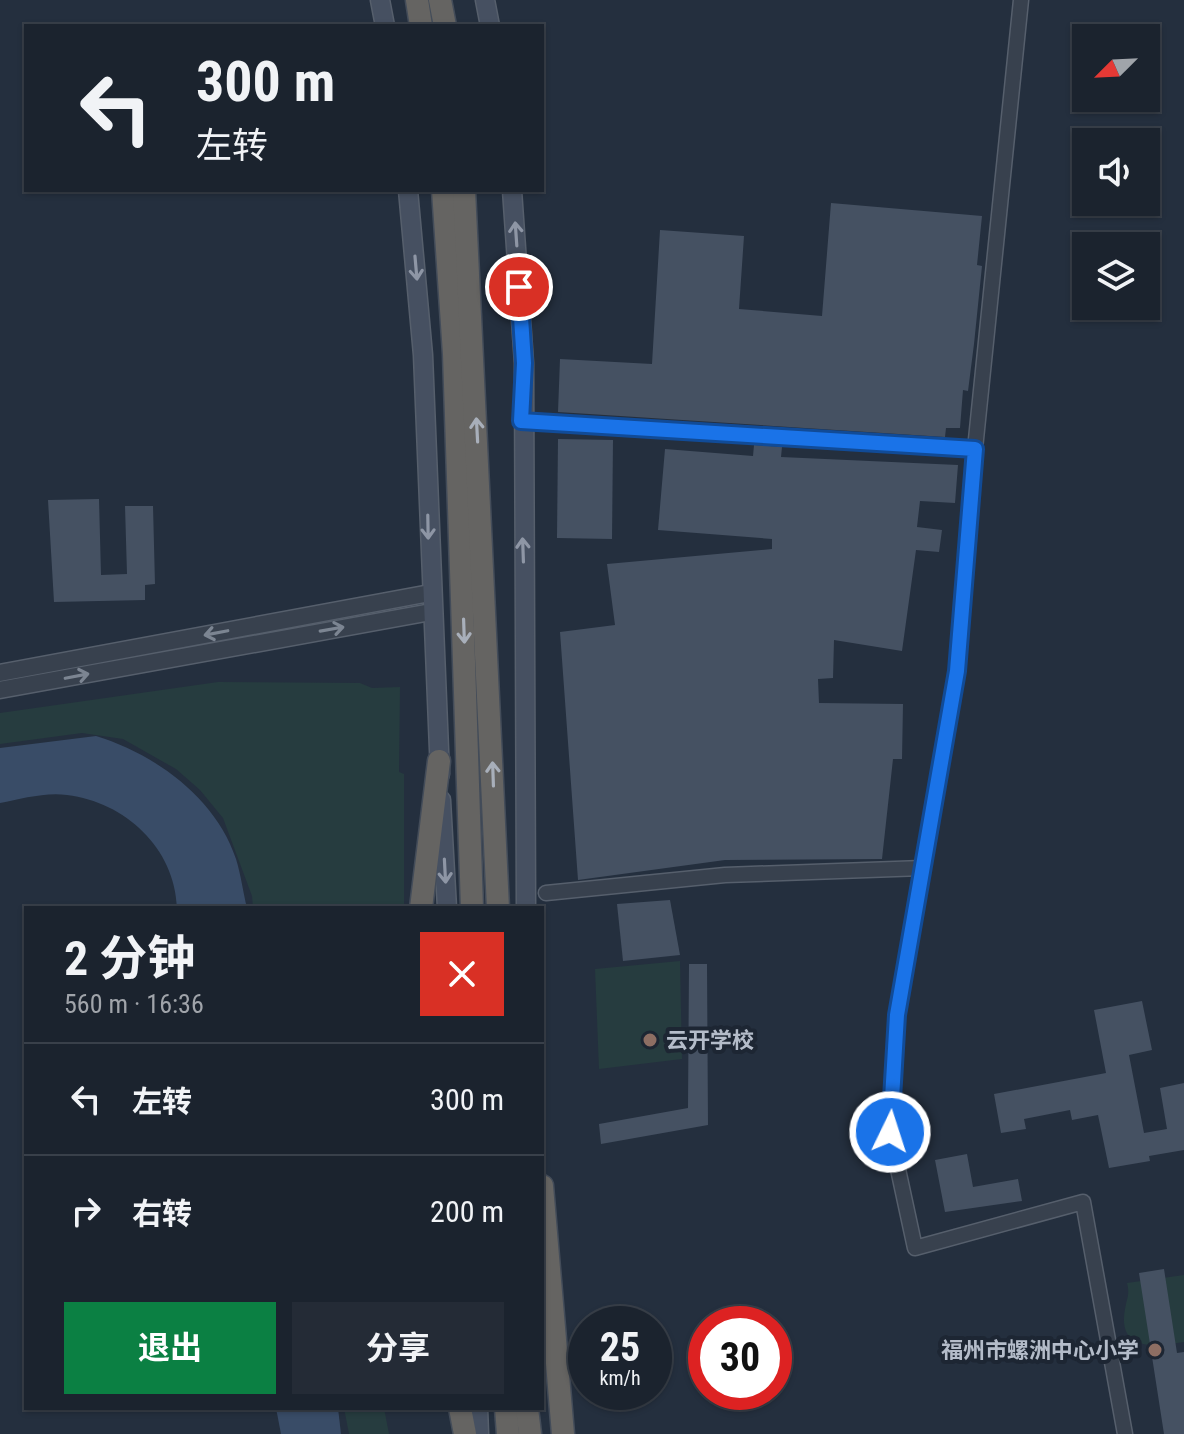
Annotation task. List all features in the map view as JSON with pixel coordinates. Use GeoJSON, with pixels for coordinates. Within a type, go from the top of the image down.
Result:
{"type":"FeatureCollection","features":[{"type":"Feature","properties":{"kind":"highway"},"geometry":{"type":"LineString","coordinates":[[417,0],[421,24]]}},
{"type":"Feature","properties":{"kind":"highway"},"geometry":{"type":"LineString","coordinates":[[440,0],[445,24]]}},
{"type":"Feature","properties":{"kind":"highway"},"geometry":{"type":"LineString","coordinates":[[443,192],[455,368],[472,906]]}},
{"type":"Feature","properties":{"kind":"highway"},"geometry":{"type":"LineString","coordinates":[[464,192],[498,906]]}},
{"type":"Feature","properties":{"kind":"highway"},"geometry":{"type":"LineString","coordinates":[[421,906],[439,761]]}},
{"type":"Feature","properties":{"kind":"highway"},"geometry":{"type":"LineString","coordinates":[[544,1201],[563,1434]]}},
{"type":"Feature","properties":{"kind":"highway"},"geometry":{"type":"LineString","coordinates":[[460,1410],[465,1434]]}},
{"type":"Feature","properties":{"kind":"highway"},"geometry":{"type":"LineString","coordinates":[[506,1410],[508,1434]]}},
{"type":"Feature","properties":{"kind":"highway"},"geometry":{"type":"LineString","coordinates":[[527,1410],[530,1434]]}},
{"type":"Feature","properties":{"kind":"main road"},"geometry":{"type":"LineString","coordinates":[[380,0],[385,24]]}},
{"type":"Feature","properties":{"kind":"main road"},"geometry":{"type":"LineString","coordinates":[[485,0],[490,24]]}},
{"type":"Feature","properties":{"kind":"main road"},"geometry":{"type":"LineString","coordinates":[[408,192],[423,355],[430,593],[447,906]]}},
{"type":"Feature","properties":{"kind":"main road"},"geometry":{"type":"LineString","coordinates":[[512,192],[524,363],[521,421],[526,633],[526,906]]}},
{"type":"Feature","properties":{"kind":"main road"},"geometry":{"type":"LineString","coordinates":[[544,1309],[556,1434]]}},
{"type":"Feature","properties":{"kind":"main road"},"geometry":{"type":"LineString","coordinates":[[478,1410],[479,1434]]}},
{"type":"Feature","properties":{"kind":"street"},"geometry":{"type":"LineString","coordinates":[[1021,0],[975,449],[957,671],[897,1015],[890,1132],[915,1248],[1083,1202],[1125,1434]]}},
{"type":"Feature","properties":{"kind":"street"},"geometry":{"type":"LineString","coordinates":[[521,421],[975,449]]}},
{"type":"Feature","properties":{"kind":"street"},"geometry":{"type":"LineString","coordinates":[[0,673],[430,593]]}},
{"type":"Feature","properties":{"kind":"street"},"geometry":{"type":"LineString","coordinates":[[0,690],[431,612]]}},
{"type":"Feature","properties":{"kind":"street"},"geometry":{"type":"LineString","coordinates":[[546,893],[768,872],[923,868]]}},
{"type":"Feature","properties":{"kind":"green space"},"geometry":{"type":"Polygon","coordinates":[[[218,682],[360,683],[372,688],[400,687],[399,772],[404,774],[404,906],[253,906],[252,896],[223,818],[200,790],[176,769],[123,739],[82,733],[0,744],[0,713],[218,682]]]}},
{"type":"Feature","properties":{"kind":"green space"},"geometry":{"type":"Polygon","coordinates":[[[680,961],[682,1059],[599,1069],[595,969],[680,961]]]}},
{"type":"Feature","properties":{"kind":"green space"},"geometry":{"type":"Polygon","coordinates":[[[1184,1275],[1184,1342],[1151,1345],[1133,1340],[1124,1323],[1127,1283],[1184,1275]]]}},
{"type":"Feature","properties":{"kind":"green space"},"geometry":{"type":"Polygon","coordinates":[[[344,1410],[384,1410],[389,1434],[349,1434],[344,1410]]]}},
{"type":"Feature","properties":{"kind":"water"},"geometry":{"type":"Polygon","coordinates":[[[96,736],[140,754],[161,767],[198,798],[227,837],[238,865],[247,906],[177,906],[174,886],[157,848],[127,818],[108,807],[88,799],[59,794],[0,803],[0,748],[96,736]]]}},
{"type":"Feature","properties":{"kind":"water"},"geometry":{"type":"Polygon","coordinates":[[[276,1410],[338,1410],[341,1434],[281,1434],[276,1410]]]}},
{"type":"Feature","properties":{"kind":"building"},"geometry":{"type":"Polygon","coordinates":[[[831,203],[982,216],[977,265],[982,266],[974,344],[968,391],[963,390],[960,428],[946,428],[945,437],[558,412],[560,359],[652,364],[660,230],[744,236],[739,309],[822,316],[831,203]]]}},
{"type":"Feature","properties":{"kind":"building"},"geometry":{"type":"Polygon","coordinates":[[[558,439],[613,440],[612,539],[557,538],[558,439]]]}},
{"type":"Feature","properties":{"kind":"building"},"geometry":{"type":"Polygon","coordinates":[[[754,445],[782,447],[781,457],[958,465],[955,503],[920,501],[917,527],[942,530],[939,552],[916,550],[902,651],[834,640],[833,678],[818,679],[819,703],[903,704],[902,759],[893,759],[882,859],[725,860],[578,880],[560,632],[615,625],[607,564],[772,549],[772,539],[658,530],[665,449],[753,456],[754,445]]]}},
{"type":"Feature","properties":{"kind":"building"},"geometry":{"type":"Polygon","coordinates":[[[99,499],[101,575],[127,574],[125,506],[153,506],[155,584],[145,585],[145,600],[54,602],[48,500],[99,499]]]}},
{"type":"Feature","properties":{"kind":"building"},"geometry":{"type":"Polygon","coordinates":[[[670,900],[680,955],[623,961],[617,904],[670,900]]]}},
{"type":"Feature","properties":{"kind":"building"},"geometry":{"type":"Polygon","coordinates":[[[689,964],[707,964],[708,1125],[601,1144],[599,1124],[688,1108],[689,964]]]}},
{"type":"Feature","properties":{"kind":"building"},"geometry":{"type":"Polygon","coordinates":[[[1142,1001],[1152,1050],[1129,1055],[1144,1133],[1167,1129],[1160,1088],[1184,1083],[1184,1150],[1149,1156],[1150,1161],[1109,1168],[1098,1115],[1072,1120],[1070,1110],[1024,1119],[1026,1129],[1001,1133],[994,1094],[1106,1073],[1094,1010],[1142,1001]]]}},
{"type":"Feature","properties":{"kind":"building"},"geometry":{"type":"Polygon","coordinates":[[[967,1154],[973,1187],[1018,1179],[1022,1201],[945,1212],[935,1160],[967,1154]]]}},
{"type":"Feature","properties":{"kind":"building"},"geometry":{"type":"Polygon","coordinates":[[[1164,1269],[1177,1353],[1184,1352],[1184,1434],[1164,1434],[1139,1273],[1164,1269]]]}},
{"type":"Feature","properties":{"kind":"place","name":"云开学校"},"geometry":{"type":"Point","coordinates":[650,1040]}},
{"type":"Feature","properties":{"kind":"place","name":"福州市螺洲中心小学"},"geometry":{"type":"Point","coordinates":[1155,1350]}},
{"type":"Feature","properties":{"kind":"route"},"geometry":{"type":"LineString","coordinates":[[519,287],[524,363],[521,421],[975,449],[957,671],[897,1015],[890,1132]]}}]}
